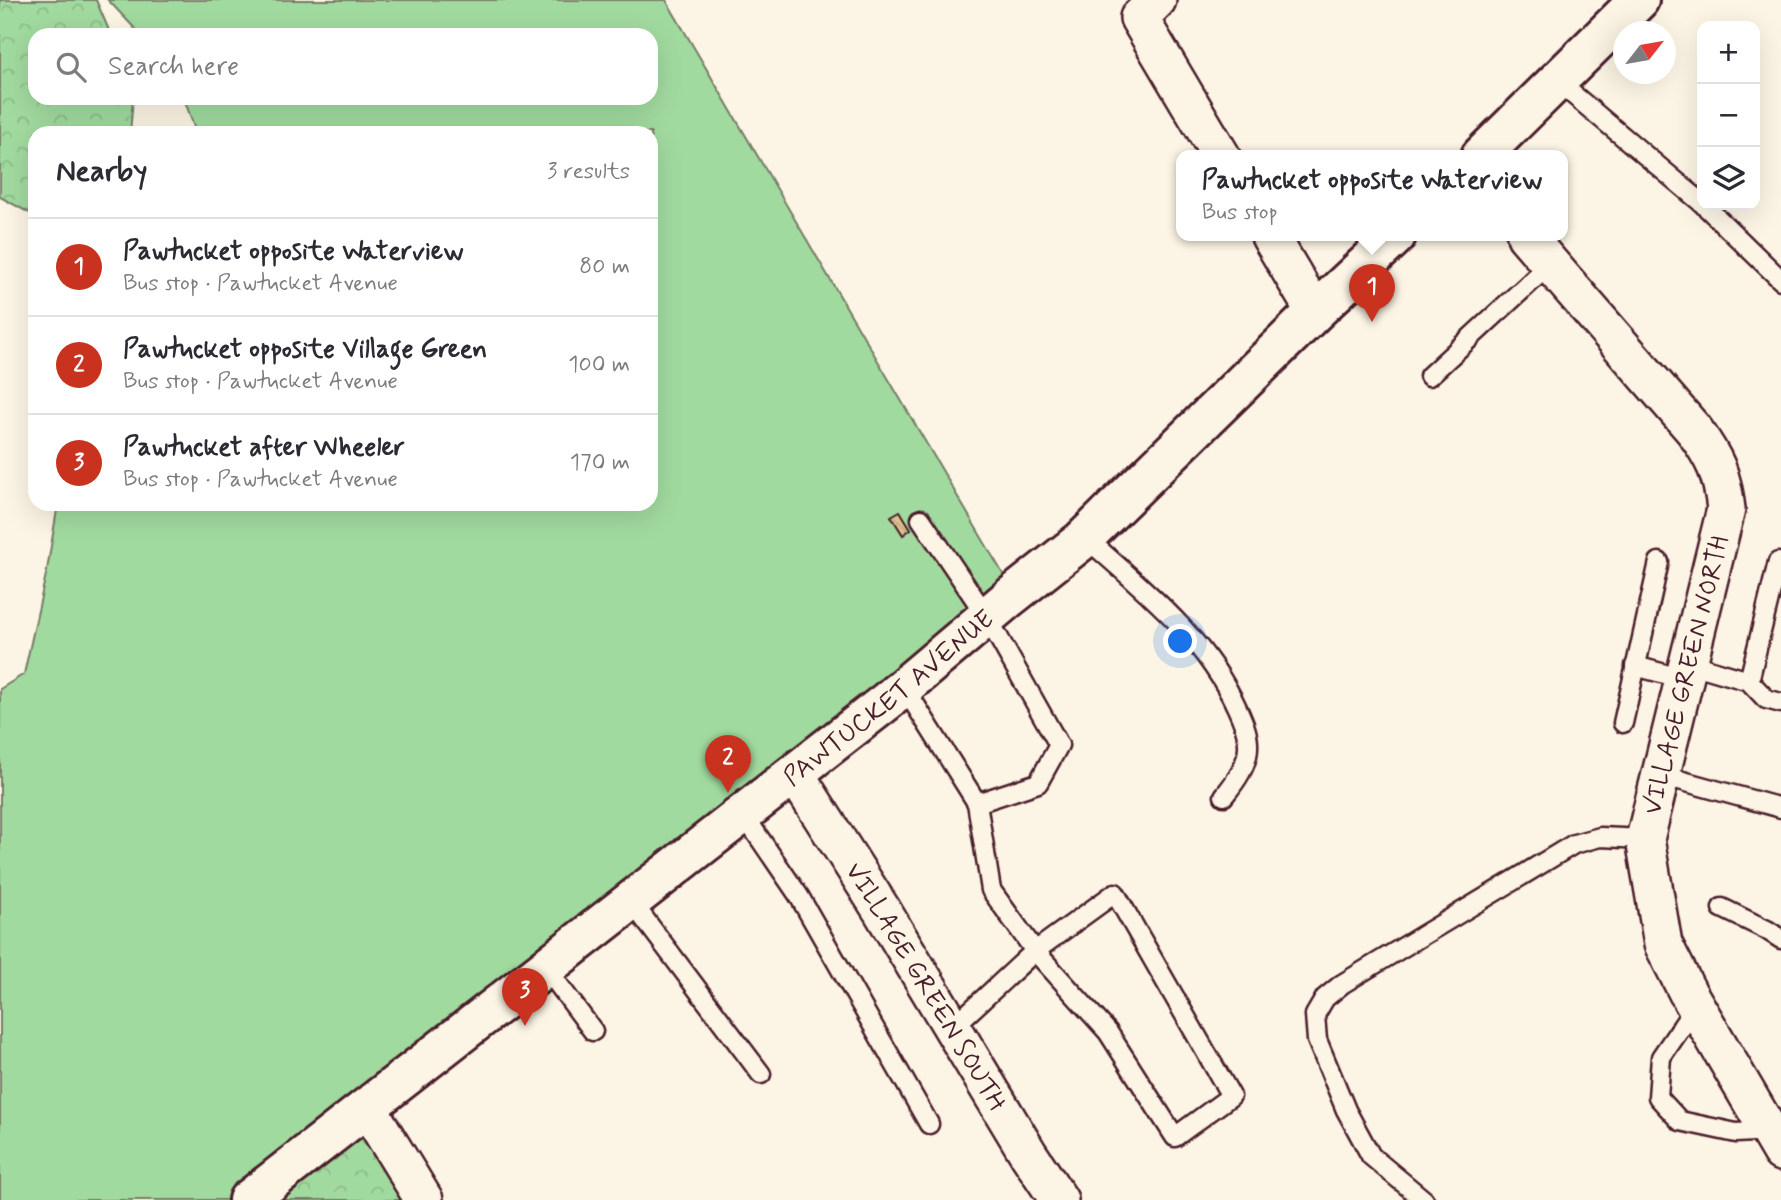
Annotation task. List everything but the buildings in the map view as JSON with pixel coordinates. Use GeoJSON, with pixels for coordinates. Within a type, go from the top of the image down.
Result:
{"type":"FeatureCollection","features":[{"type":"Feature","properties":{"kind":"main road"},"geometry":{"type":"LineString","coordinates":[[1487,150],[1639,0]]}},
{"type":"Feature","properties":{"kind":"main road","name":"PAWTUCKET AVENUE"},"geometry":{"type":"LineString","coordinates":[[248,1200],[795,774],[1085,537],[1391,241]]}},
{"type":"Feature","properties":{"kind":"street"},"geometry":{"type":"LineString","coordinates":[[1157,0],[1139,18],[1218,150]]}},
{"type":"Feature","properties":{"kind":"street"},"geometry":{"type":"LineString","coordinates":[[1273,241],[1315,312]]}},
{"type":"Feature","properties":{"kind":"street","name":"VILLAGE GREEN NORTH"},"geometry":{"type":"LineString","coordinates":[[1530,241],[1694,430],[1711,454],[1722,481],[1726,509],[1645,839],[1663,944],[1696,1006],[1777,1135]]}},
{"type":"Feature","properties":{"kind":"street","name":"VILLAGE GREEN SOUTH"},"geometry":{"type":"LineString","coordinates":[[795,774],[1059,1200]]}},
{"type":"Feature","properties":{"kind":"street"},"geometry":{"type":"LineString","coordinates":[[367,1107],[424,1200]]}},
{"type":"Feature","properties":{"kind":"lane"},"geometry":{"type":"LineString","coordinates":[[1556,81],[1697,199]]}},
{"type":"Feature","properties":{"kind":"lane"},"geometry":{"type":"LineString","coordinates":[[1709,210],[1781,280]]}},
{"type":"Feature","properties":{"kind":"lane"},"geometry":{"type":"LineString","coordinates":[[1429,376],[1550,264]]}},
{"type":"Feature","properties":{"kind":"lane"},"geometry":{"type":"LineString","coordinates":[[921,519],[987,617],[1059,745],[1038,783],[977,803]]}},
{"type":"Feature","properties":{"kind":"lane"},"geometry":{"type":"LineString","coordinates":[[1085,537],[1164,608],[1202,649],[1227,685],[1243,721],[1249,745],[1242,772],[1224,796]]}},
{"type":"Feature","properties":{"kind":"lane"},"geometry":{"type":"LineString","coordinates":[[1623,723],[1659,562]]}},
{"type":"Feature","properties":{"kind":"lane"},"geometry":{"type":"LineString","coordinates":[[1749,681],[1778,562]]}},
{"type":"Feature","properties":{"kind":"lane"},"geometry":{"type":"LineString","coordinates":[[1635,666],[1749,681],[1766,699],[1781,703]]}},
{"type":"Feature","properties":{"kind":"lane"},"geometry":{"type":"LineString","coordinates":[[904,687],[977,803],[991,890],[1035,951],[1108,1032],[1175,1137],[1231,1096],[1115,893],[1035,951],[953,1028]]}},
{"type":"Feature","properties":{"kind":"lane"},"geometry":{"type":"LineString","coordinates":[[1661,775],[1781,808]]}},
{"type":"Feature","properties":{"kind":"lane"},"geometry":{"type":"LineString","coordinates":[[743,814],[799,896],[929,1124]]}},
{"type":"Feature","properties":{"kind":"lane"},"geometry":{"type":"LineString","coordinates":[[1424,1200],[1371,1156],[1346,1110],[1318,1040],[1315,1015],[1325,998],[1383,958],[1574,844],[1600,837],[1645,839]]}},
{"type":"Feature","properties":{"kind":"lane"},"geometry":{"type":"LineString","coordinates":[[631,901],[761,1074]]}},
{"type":"Feature","properties":{"kind":"lane"},"geometry":{"type":"LineString","coordinates":[[1722,908],[1781,939]]}},
{"type":"Feature","properties":{"kind":"lane"},"geometry":{"type":"LineString","coordinates":[[546,968],[593,1031]]}},
{"type":"Feature","properties":{"kind":"lane"},"geometry":{"type":"LineString","coordinates":[[1696,1006],[1661,1057],[1658,1097],[1680,1121],[1735,1133],[1777,1135]]}},
{"type":"Feature","properties":{"kind":"green space"},"geometry":{"type":"Polygon","coordinates":[[[0,0],[96,0],[108,28],[28,28],[28,105],[132,105],[131,126],[28,126],[28,212],[0,197],[0,0]]]}},
{"type":"Feature","properties":{"kind":"green space"},"geometry":{"type":"Polygon","coordinates":[[[108,0],[666,0],[1016,596],[245,1200],[0,1200],[0,689],[24,674],[57,511],[658,511],[658,126],[194,126],[186,105],[658,105],[658,28],[134,28],[108,0]]]}},
{"type":"Feature","properties":{"kind":"green space"},"geometry":{"type":"Polygon","coordinates":[[[363,1111],[414,1200],[245,1200],[363,1111]]]}},
{"type":"Feature","properties":{"kind":"place","name":"Pawtucket opposite Waterview"},"geometry":{"type":"Point","coordinates":[1372,322]}},
{"type":"Feature","properties":{"kind":"place","name":"Pawtucket opposite Village Green"},"geometry":{"type":"Point","coordinates":[728,793]}},
{"type":"Feature","properties":{"kind":"place","name":"Pawtucket after Wheeler"},"geometry":{"type":"Point","coordinates":[525,1026]}}]}
